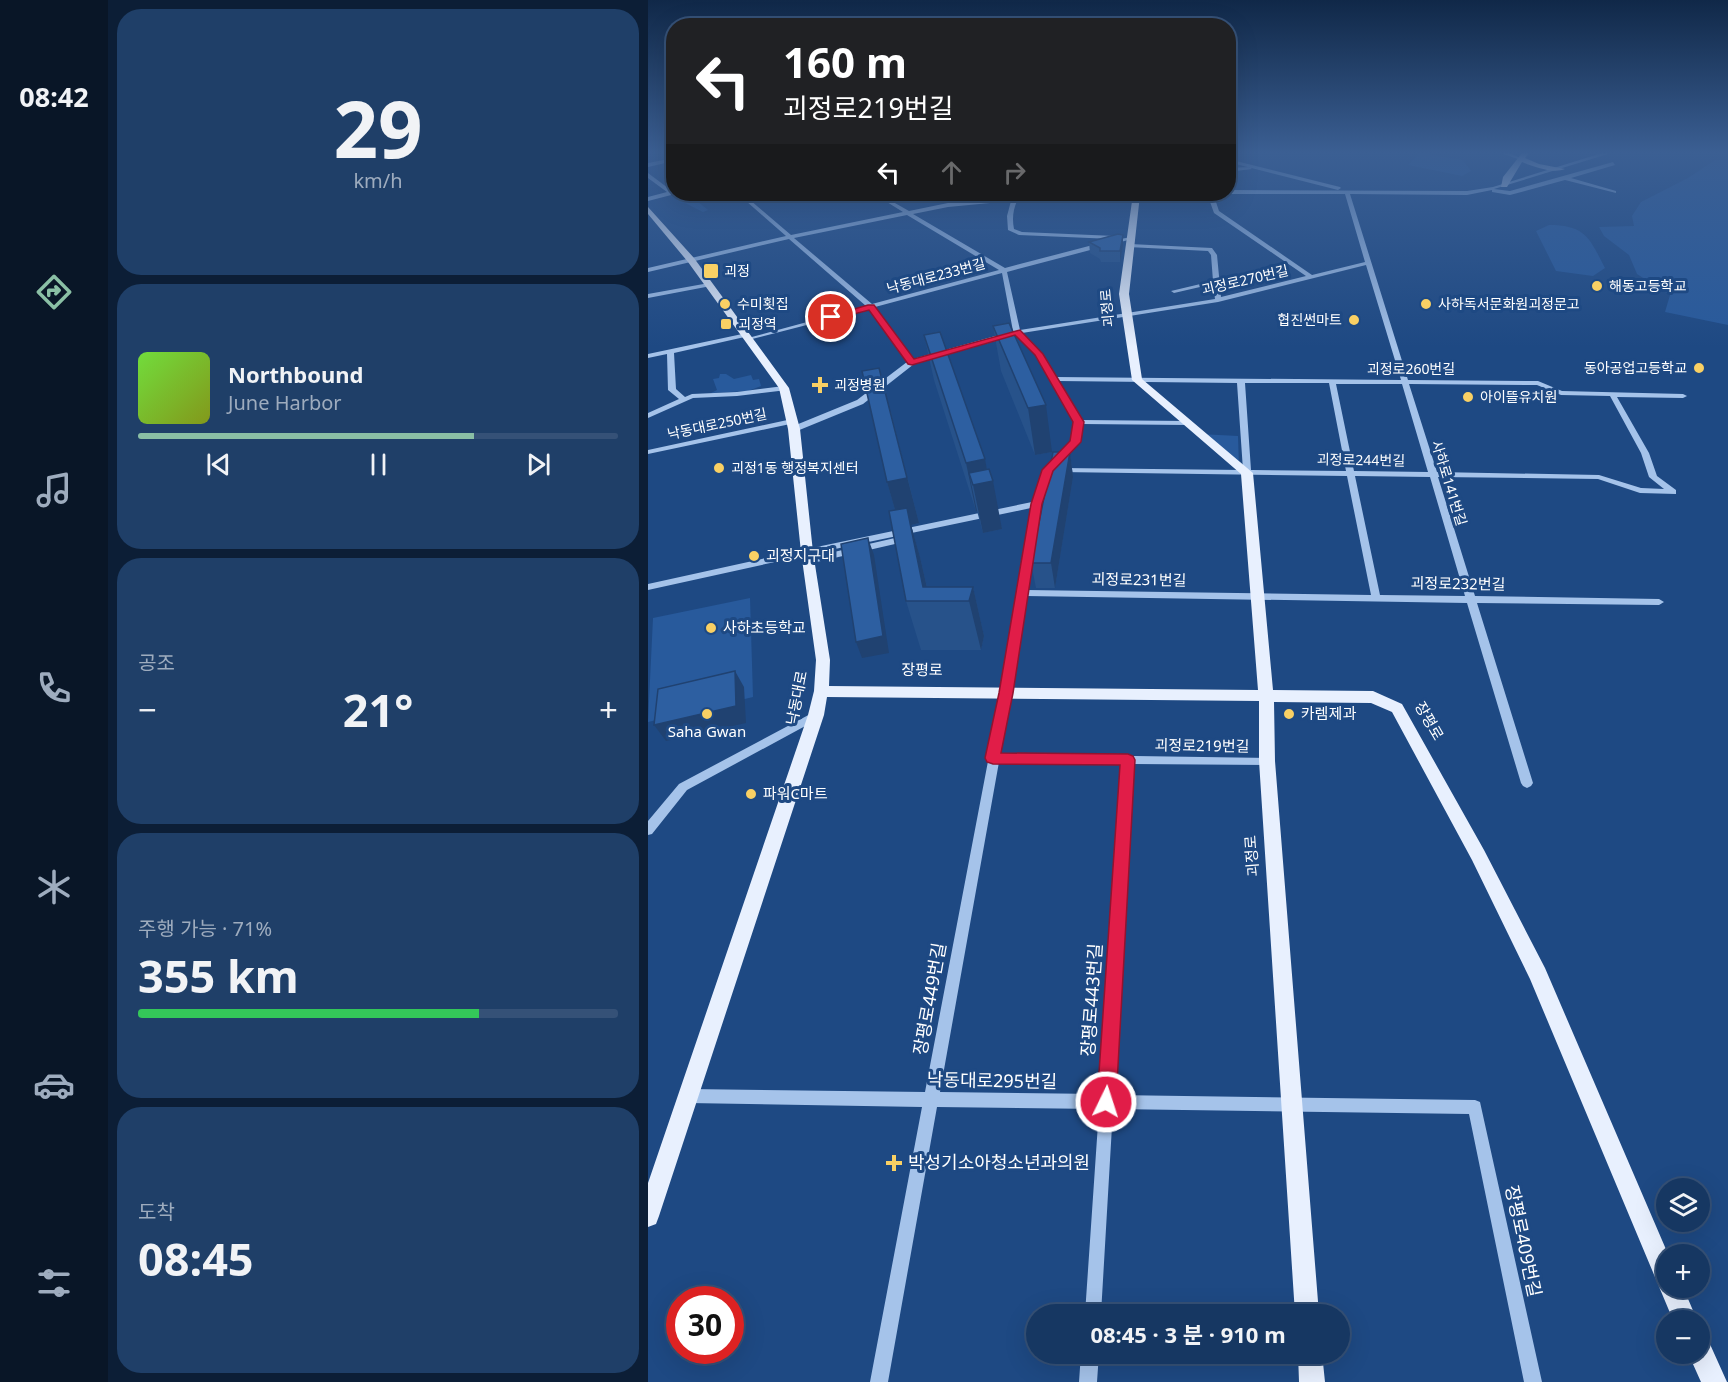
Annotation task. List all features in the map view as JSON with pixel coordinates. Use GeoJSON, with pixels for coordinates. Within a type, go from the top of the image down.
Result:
{"type":"FeatureCollection","features":[{"type":"Feature","properties":{"kind":"main road","name":"낙동대로"},"geometry":{"type":"LineString","coordinates":[[648,1216],[816,715],[821,691],[823,660],[793,425],[784,388],[691,261],[655,217]]}},
{"type":"Feature","properties":{"kind":"main road","name":"괴정로"},"geometry":{"type":"LineString","coordinates":[[1133,217],[1124,294],[1137,380]]}},
{"type":"Feature","properties":{"kind":"main road"},"geometry":{"type":"LineString","coordinates":[[1137,380],[1247,473]]}},
{"type":"Feature","properties":{"kind":"main road","name":"괴정로"},"geometry":{"type":"LineString","coordinates":[[1247,473],[1266,696],[1268,761],[1306,1304]]}},
{"type":"Feature","properties":{"kind":"main road","name":"장평로"},"geometry":{"type":"LineString","coordinates":[[821,691],[1373,697],[1397,708],[1478,855],[1538,974],[1656,1254]]}},
{"type":"Feature","properties":{"kind":"main road"},"geometry":{"type":"LineString","coordinates":[[1311,1364],[1312,1382]]}},
{"type":"Feature","properties":{"kind":"main road"},"geometry":{"type":"LineString","coordinates":[[1706,1364],[1714,1382]]}},
{"type":"Feature","properties":{"kind":"street"},"geometry":{"type":"LineString","coordinates":[[769,217],[871,307],[912,362]]}},
{"type":"Feature","properties":{"kind":"street"},"geometry":{"type":"LineString","coordinates":[[648,270],[883,217]]}},
{"type":"Feature","properties":{"kind":"street"},"geometry":{"type":"LineString","coordinates":[[917,217],[1004,270],[1017,332],[1038,354],[1078,422],[1076,442],[1048,470]]}},
{"type":"Feature","properties":{"kind":"street"},"geometry":{"type":"LineString","coordinates":[[1011,217],[1011,230],[1022,234],[1210,249],[1214,255],[1218,300]]}},
{"type":"Feature","properties":{"kind":"street"},"geometry":{"type":"LineString","coordinates":[[1224,217],[1311,277]]}},
{"type":"Feature","properties":{"kind":"street","name":"사하로141번길"},"geometry":{"type":"LineString","coordinates":[[1354,217],[1527,783]]}},
{"type":"Feature","properties":{"kind":"street","name":"낙동대로233번길"},"geometry":{"type":"LineString","coordinates":[[648,356],[748,337],[871,307],[1004,270],[1130,242]]}},
{"type":"Feature","properties":{"kind":"street","name":"괴정로270번길"},"geometry":{"type":"LineString","coordinates":[[912,362],[1017,332],[1218,300],[1367,263]]}},
{"type":"Feature","properties":{"kind":"street"},"geometry":{"type":"LineString","coordinates":[[1174,291],[1216,282]]}},
{"type":"Feature","properties":{"kind":"street"},"geometry":{"type":"LineString","coordinates":[[648,296],[709,285]]}},
{"type":"Feature","properties":{"kind":"street"},"geometry":{"type":"LineString","coordinates":[[670,352],[672,390],[683,399]]}},
{"type":"Feature","properties":{"kind":"street","name":"낙동대로250번길"},"geometry":{"type":"LineString","coordinates":[[648,452],[793,425],[860,402],[912,362]]}},
{"type":"Feature","properties":{"kind":"street"},"geometry":{"type":"LineString","coordinates":[[1053,379],[1137,380]]}},
{"type":"Feature","properties":{"kind":"street","name":"괴정로260번길"},"geometry":{"type":"LineString","coordinates":[[1137,380],[1538,383],[1561,393],[1683,396]]}},
{"type":"Feature","properties":{"kind":"street"},"geometry":{"type":"LineString","coordinates":[[1241,381],[1247,473]]}},
{"type":"Feature","properties":{"kind":"street"},"geometry":{"type":"LineString","coordinates":[[1332,382],[1376,598]]}},
{"type":"Feature","properties":{"kind":"street"},"geometry":{"type":"LineString","coordinates":[[648,416],[692,396],[737,394],[784,388]]}},
{"type":"Feature","properties":{"kind":"street","name":"괴정로244번길"},"geometry":{"type":"LineString","coordinates":[[1048,470],[1599,477],[1640,490],[1673,492],[1653,477],[1645,453],[1612,394]]}},
{"type":"Feature","properties":{"kind":"street"},"geometry":{"type":"LineString","coordinates":[[1078,422],[1187,423]]}},
{"type":"Feature","properties":{"kind":"street","name":"장평로449번길"},"geometry":{"type":"LineString","coordinates":[[879,1382],[1006,693],[1036,507],[1048,470]]}},
{"type":"Feature","properties":{"kind":"street"},"geometry":{"type":"LineString","coordinates":[[648,587],[775,559],[808,556],[1036,507]]}},
{"type":"Feature","properties":{"kind":"street","name":"괴정로231번길"},"geometry":{"type":"LineString","coordinates":[[1021,593],[1256,597]]}},
{"type":"Feature","properties":{"kind":"street","name":"괴정로232번길"},"geometry":{"type":"LineString","coordinates":[[1256,597],[1659,602]]}},
{"type":"Feature","properties":{"kind":"street"},"geometry":{"type":"LineString","coordinates":[[648,830],[683,787],[816,715]]}},
{"type":"Feature","properties":{"kind":"street","name":"괴정로219번길"},"geometry":{"type":"LineString","coordinates":[[993,758],[1268,761]]}},
{"type":"Feature","properties":{"kind":"street","name":"장평로443번길"},"geometry":{"type":"LineString","coordinates":[[1094,1304],[1128,760]]}},
{"type":"Feature","properties":{"kind":"street","name":"낙동대로295번길"},"geometry":{"type":"LineString","coordinates":[[688,1096],[1475,1107]]}},
{"type":"Feature","properties":{"kind":"street","name":"장평로409번길"},"geometry":{"type":"LineString","coordinates":[[1475,1107],[1533,1382]]}},
{"type":"Feature","properties":{"kind":"street"},"geometry":{"type":"LineString","coordinates":[[1088,1382],[1089,1364]]}},
{"type":"Feature","properties":{"kind":"shaded area"},"geometry":{"type":"Polygon","coordinates":[[[1632,217],[1728,217],[1728,325],[1665,312],[1670,295],[1637,274],[1629,255],[1604,236],[1599,227],[1634,226],[1632,217]]]}},
{"type":"Feature","properties":{"kind":"shaded area"},"geometry":{"type":"Polygon","coordinates":[[[1549,225],[1579,231],[1595,249],[1605,268],[1593,276],[1556,271],[1536,231],[1549,225]]]}},
{"type":"Feature","properties":{"kind":"shaded area"},"geometry":{"type":"Polygon","coordinates":[[[720,374],[726,374],[734,379],[751,375],[753,380],[759,379],[761,386],[748,391],[711,393],[717,390],[713,379],[719,378],[720,374]]]}},
{"type":"Feature","properties":{"kind":"shaded area"},"geometry":{"type":"Polygon","coordinates":[[[1200,434],[1238,436],[1239,468],[1200,434]]]}},
{"type":"Feature","properties":{"kind":"shaded area"},"geometry":{"type":"Polygon","coordinates":[[[750,598],[753,697],[648,722],[653,618],[750,598]]]}},
{"type":"Feature","properties":{"kind":"building"},"geometry":{"type":"Polygon","coordinates":[[[1118,234],[1123,235],[1120,251],[1100,251],[1100,248],[1089,242],[1118,234]]]}},
{"type":"Feature","properties":{"kind":"building"},"geometry":{"type":"Polygon","coordinates":[[[1009,323],[1046,405],[1028,408],[993,326],[1009,323]]]}},
{"type":"Feature","properties":{"kind":"building"},"geometry":{"type":"Polygon","coordinates":[[[940,332],[985,459],[966,463],[924,335],[940,332]]]}},
{"type":"Feature","properties":{"kind":"building"},"geometry":{"type":"Polygon","coordinates":[[[879,368],[907,478],[887,482],[862,371],[879,368]]]}},
{"type":"Feature","properties":{"kind":"building"},"geometry":{"type":"Polygon","coordinates":[[[1053,452],[1070,452],[1051,563],[1031,563],[1053,452]]]}},
{"type":"Feature","properties":{"kind":"building"},"geometry":{"type":"Polygon","coordinates":[[[989,469],[993,481],[973,485],[969,473],[989,469]]]}},
{"type":"Feature","properties":{"kind":"building"},"geometry":{"type":"Polygon","coordinates":[[[907,508],[923,587],[973,587],[969,601],[906,601],[889,511],[907,508]]]}},
{"type":"Feature","properties":{"kind":"building"},"geometry":{"type":"Polygon","coordinates":[[[868,538],[883,636],[856,642],[841,544],[868,538]]]}},
{"type":"Feature","properties":{"kind":"building"},"geometry":{"type":"Polygon","coordinates":[[[735,671],[736,706],[654,725],[658,689],[735,671]]]}},
{"type":"Feature","properties":{"kind":"place","name":"괴정"},"geometry":{"type":"Point","coordinates":[711,271]}},
{"type":"Feature","properties":{"kind":"place","name":"해동고등학교"},"geometry":{"type":"Point","coordinates":[1597,286]}},
{"type":"Feature","properties":{"kind":"place","name":"수미횟집"},"geometry":{"type":"Point","coordinates":[725,304]}},
{"type":"Feature","properties":{"kind":"place","name":"사하독서문화원괴정문고"},"geometry":{"type":"Point","coordinates":[1426,304]}},
{"type":"Feature","properties":{"kind":"place","name":"협진썬마트"},"geometry":{"type":"Point","coordinates":[1354,320]}},
{"type":"Feature","properties":{"kind":"place","name":"괴정역"},"geometry":{"type":"Point","coordinates":[726,324]}},
{"type":"Feature","properties":{"kind":"place","name":"동아공업고등학교"},"geometry":{"type":"Point","coordinates":[1699,368]}},
{"type":"Feature","properties":{"kind":"place","name":"괴정병원"},"geometry":{"type":"Point","coordinates":[820,385]}},
{"type":"Feature","properties":{"kind":"place","name":"아이뜰유치원"},"geometry":{"type":"Point","coordinates":[1468,397]}},
{"type":"Feature","properties":{"kind":"place","name":"괴정1동 행정복지센터"},"geometry":{"type":"Point","coordinates":[719,468]}},
{"type":"Feature","properties":{"kind":"place","name":"괴정지구대"},"geometry":{"type":"Point","coordinates":[754,556]}},
{"type":"Feature","properties":{"kind":"place","name":"사하초등학교"},"geometry":{"type":"Point","coordinates":[711,628]}},
{"type":"Feature","properties":{"kind":"place","name":"Saha Gwan"},"geometry":{"type":"Point","coordinates":[707,714]}},
{"type":"Feature","properties":{"kind":"place","name":"카렘제과"},"geometry":{"type":"Point","coordinates":[1289,714]}},
{"type":"Feature","properties":{"kind":"place","name":"파워C마트"},"geometry":{"type":"Point","coordinates":[751,794]}},
{"type":"Feature","properties":{"kind":"place","name":"박성기소아청소년과의원"},"geometry":{"type":"Point","coordinates":[894,1163]}},
{"type":"Feature","properties":{"kind":"route"},"geometry":{"type":"LineString","coordinates":[[831,317],[871,307],[912,362],[1017,332],[1038,354],[1078,422],[1076,442],[1048,470],[1036,504],[1006,693],[993,758],[1128,760],[1106,1102]]}}]}
